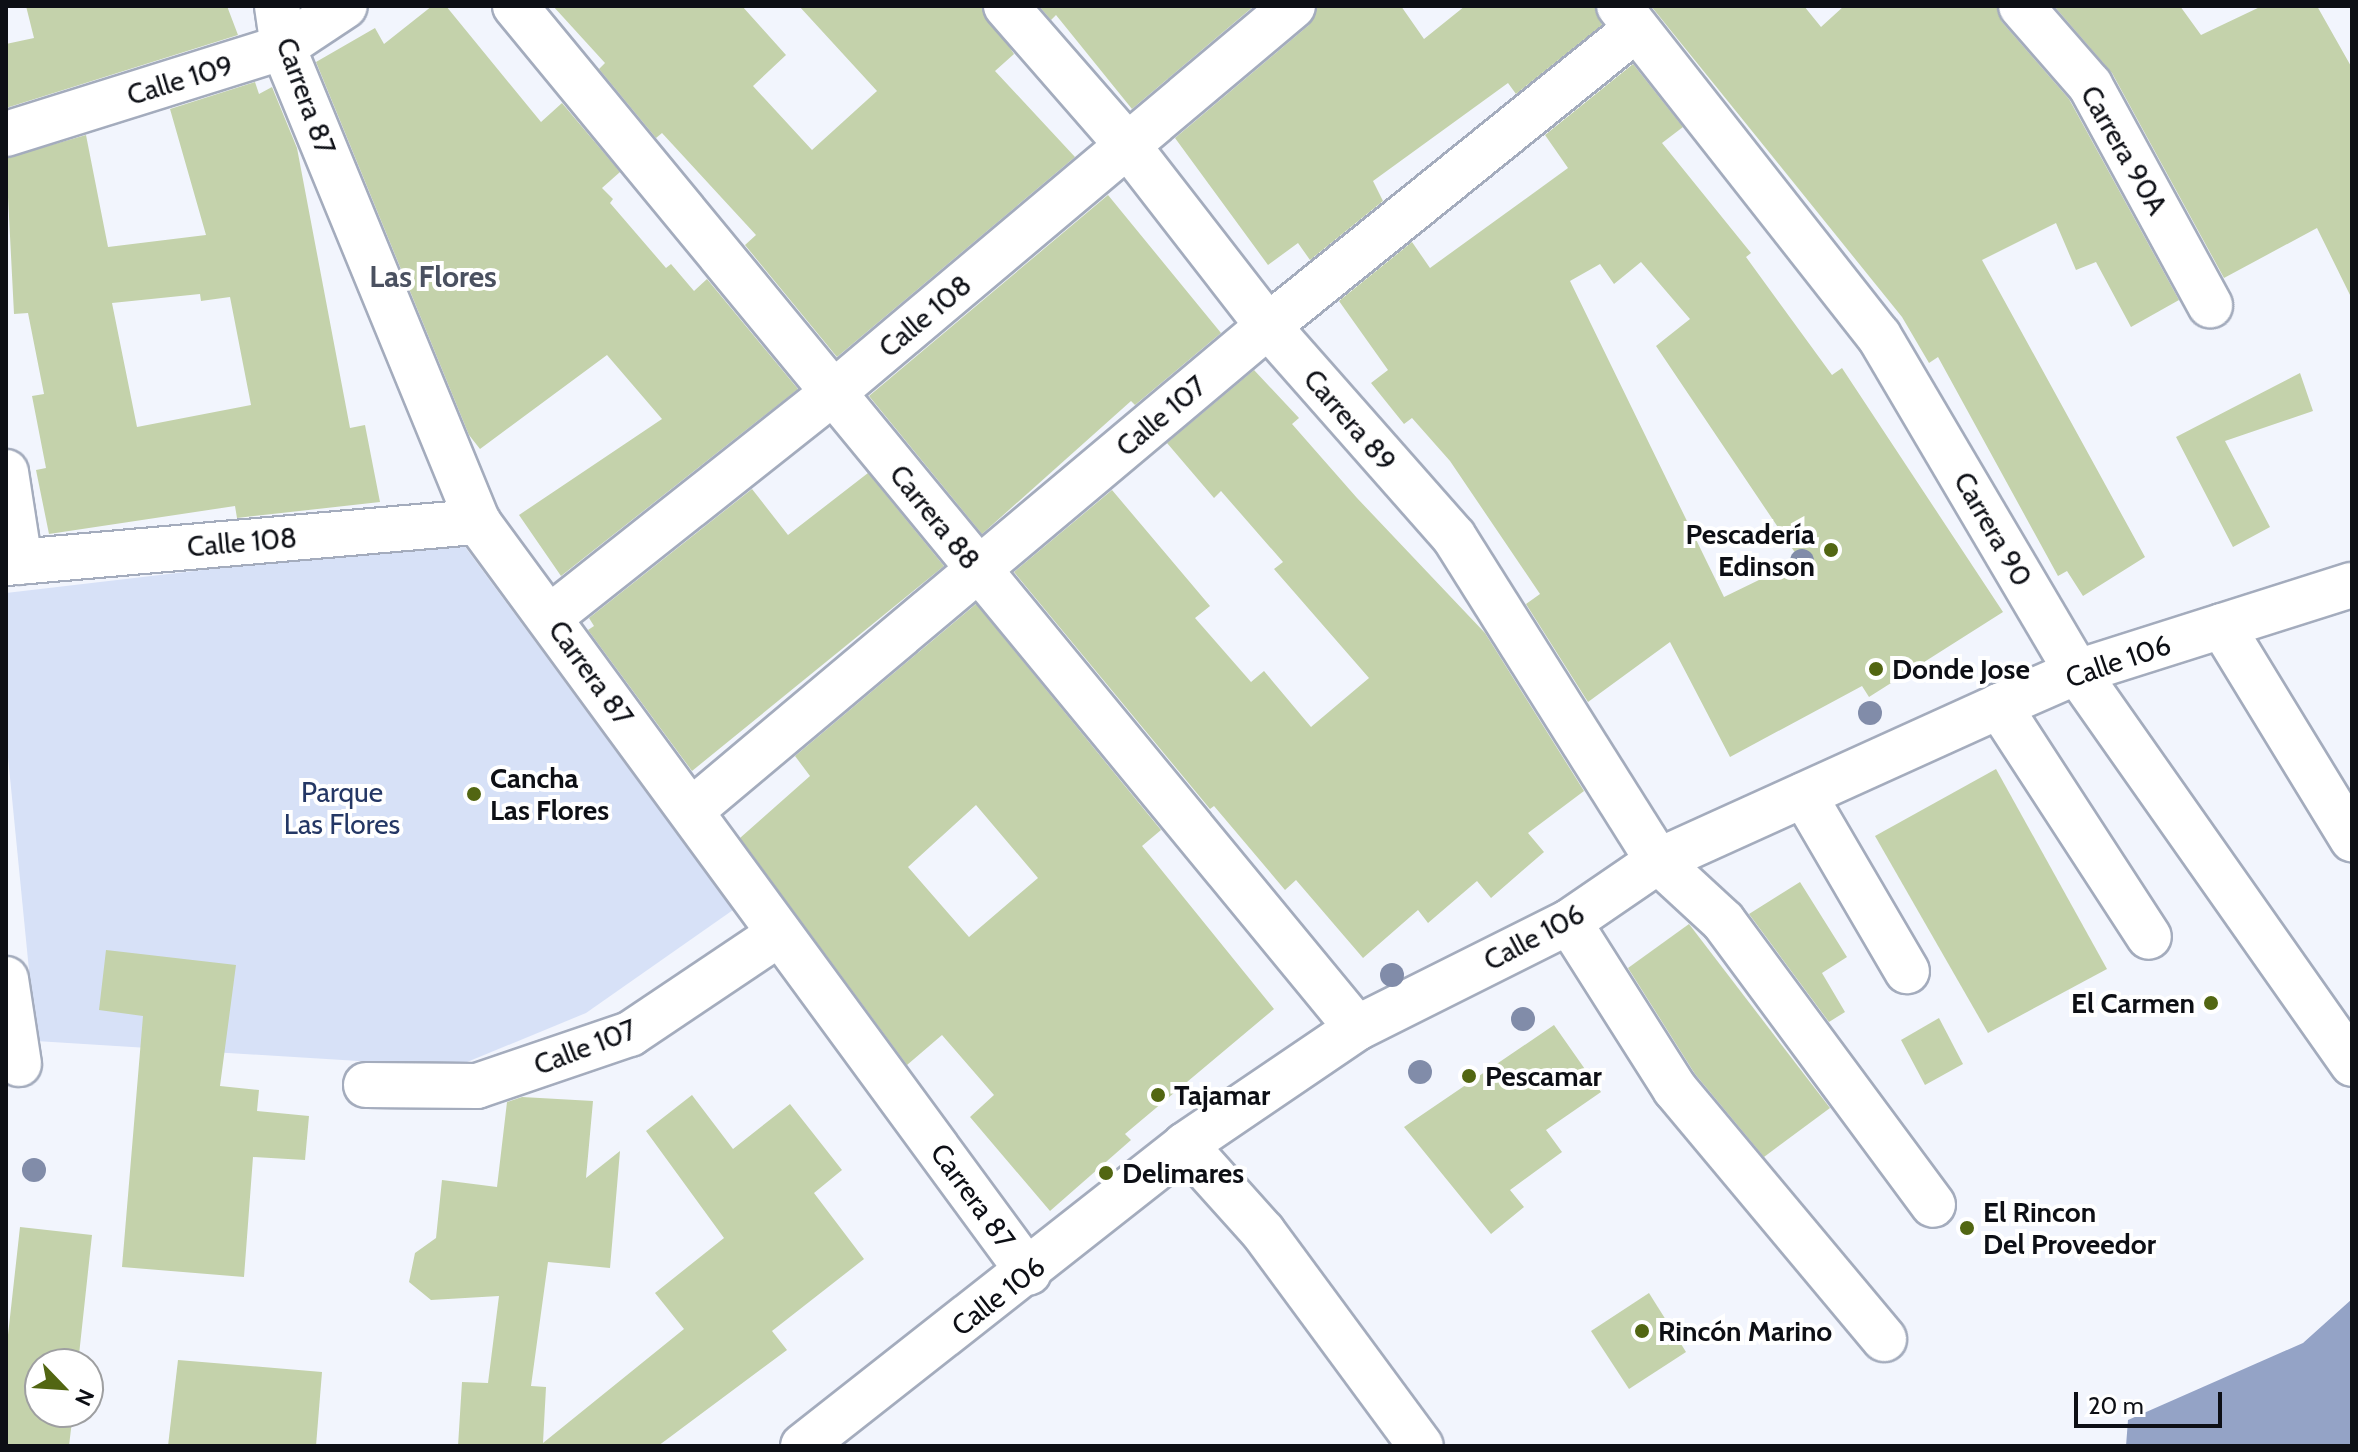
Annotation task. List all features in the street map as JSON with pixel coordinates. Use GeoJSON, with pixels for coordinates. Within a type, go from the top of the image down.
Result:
{"type":"FeatureCollection","features":[{"type":"Feature","properties":{"kind":"street","name":"Calle 109"},"geometry":{"type":"LineString","coordinates":[[6,134],[280,27],[345,6]]}},
{"type":"Feature","properties":{"kind":"street","name":"Carrera 88"},"geometry":{"type":"LineString","coordinates":[[515,6],[1357,1028]]}},
{"type":"Feature","properties":{"kind":"street","name":"Carrera 89"},"geometry":{"type":"LineString","coordinates":[[1006,6],[1129,147],[1268,326],[1454,537],[1658,861],[1723,921],[1933,1205]]}},
{"type":"Feature","properties":{"kind":"street","name":"Calle 108"},"geometry":{"type":"LineString","coordinates":[[550,617],[833,393],[1293,6]]}},
{"type":"Feature","properties":{"kind":"street","name":"Carrera 90A"},"geometry":{"type":"LineString","coordinates":[[2021,6],[2090,85],[2210,305]]}},
{"type":"Feature","properties":{"kind":"street","name":"Calle 107"},"geometry":{"type":"LineString","coordinates":[[692,810],[979,571],[1627,18]]}},
{"type":"Feature","properties":{"kind":"street","name":"Carrera 90"},"geometry":{"type":"LineString","coordinates":[[1627,18],[1879,336],[2077,672],[2352,1064]]}},
{"type":"Feature","properties":{"kind":"street","name":"Carrera 87"},"geometry":{"type":"LineString","coordinates":[[280,27],[478,522],[1029,1273]]}},
{"type":"Feature","properties":{"kind":"street"},"geometry":{"type":"LineString","coordinates":[[6,472],[13,563]]}},
{"type":"Feature","properties":{"kind":"street","name":"Calle 108"},"geometry":{"type":"LineString","coordinates":[[13,563],[478,522]]}},
{"type":"Feature","properties":{"kind":"street","name":"Calle 106"},"geometry":{"type":"LineString","coordinates":[[803,1446],[1029,1273],[1185,1145],[1357,1028],[1569,922],[1658,861],[1999,706],[2077,672],[2352,585]]}},
{"type":"Feature","properties":{"kind":"street"},"geometry":{"type":"LineString","coordinates":[[2222,626],[2352,839]]}},
{"type":"Feature","properties":{"kind":"street"},"geometry":{"type":"LineString","coordinates":[[1999,706],[2149,937]]}},
{"type":"Feature","properties":{"kind":"street"},"geometry":{"type":"LineString","coordinates":[[1804,795],[1907,971]]}},
{"type":"Feature","properties":{"kind":"street"},"geometry":{"type":"LineString","coordinates":[[1569,922],[1675,1089],[1884,1339]]}},
{"type":"Feature","properties":{"kind":"street","name":"Calle 107"},"geometry":{"type":"LineString","coordinates":[[366,1085],[477,1086],[630,1034],[779,934]]}},
{"type":"Feature","properties":{"kind":"street"},"geometry":{"type":"LineString","coordinates":[[6,979],[19,1064]]}},
{"type":"Feature","properties":{"kind":"street"},"geometry":{"type":"LineString","coordinates":[[1185,1145],[1263,1232],[1421,1446]]}},
{"type":"Feature","properties":{"kind":"green space","name":"Parque Las Flores"},"geometry":{"type":"Polygon","coordinates":[[[460,540],[733,910],[586,1013],[455,1067],[36,1041],[6,737],[6,593],[460,540]]]}},
{"type":"Feature","properties":{"kind":"water"},"geometry":{"type":"Polygon","coordinates":[[[2352,1299],[2352,1446],[2126,1446],[2128,1420],[2303,1343],[2352,1299]]]}},
{"type":"Feature","properties":{"kind":"building"},"geometry":{"type":"Polygon","coordinates":[[[26,6],[227,6],[238,35],[6,108],[6,44],[34,38],[26,6]]]}},
{"type":"Feature","properties":{"kind":"building"},"geometry":{"type":"Polygon","coordinates":[[[432,6],[446,6],[541,122],[562,103],[620,172],[602,188],[613,199],[610,203],[666,268],[671,264],[694,291],[707,279],[798,389],[561,576],[519,515],[662,419],[607,355],[480,449],[469,435],[316,62],[375,28],[384,44],[432,6]]]}},
{"type":"Feature","properties":{"kind":"building"},"geometry":{"type":"Polygon","coordinates":[[[553,6],[742,6],[786,55],[753,86],[812,150],[877,91],[799,6],[982,6],[1014,54],[995,71],[1075,157],[837,357],[745,245],[756,235],[662,133],[656,138],[599,69],[605,63],[553,6]]]}},
{"type":"Feature","properties":{"kind":"building"},"geometry":{"type":"Polygon","coordinates":[[[1039,6],[1254,6],[1132,109],[1056,15],[1051,20],[1039,6]]]}},
{"type":"Feature","properties":{"kind":"building"},"geometry":{"type":"Polygon","coordinates":[[[1317,6],[1401,6],[1424,39],[1465,6],[1595,6],[1602,25],[1516,94],[1508,83],[1373,181],[1383,201],[1310,260],[1298,243],[1268,265],[1175,138],[1309,25],[1317,6]]]}},
{"type":"Feature","properties":{"kind":"building"},"geometry":{"type":"Polygon","coordinates":[[[1651,6],[1804,6],[1821,27],[1844,6],[1997,6],[2002,22],[2069,99],[2179,300],[2131,327],[2096,262],[2076,270],[2056,223],[1982,260],[2145,557],[2083,596],[2067,571],[2058,576],[1938,357],[1929,363],[1902,317],[1651,6]]]}},
{"type":"Feature","properties":{"kind":"building"},"geometry":{"type":"Polygon","coordinates":[[[2054,6],[2180,6],[2201,35],[2262,6],[2317,6],[2352,68],[2352,299],[2317,228],[2224,278],[2112,73],[2054,6]]]}},
{"type":"Feature","properties":{"kind":"building"},"geometry":{"type":"Polygon","coordinates":[[[1633,64],[1683,127],[1662,143],[1751,253],[1746,257],[1832,375],[1842,368],[2003,612],[1869,697],[1862,686],[1730,757],[1670,642],[1588,702],[1526,604],[1540,594],[1450,461],[1412,418],[1404,424],[1371,383],[1388,370],[1339,301],[1412,242],[1430,268],[1568,168],[1545,135],[1633,64]],[[1641,262],[1614,284],[1600,264],[1570,281],[1724,597],[1800,560],[1656,346],[1690,319],[1641,262]]]}},
{"type":"Feature","properties":{"kind":"building"},"geometry":{"type":"Polygon","coordinates":[[[255,82],[259,94],[272,87],[297,148],[350,428],[365,425],[380,502],[237,518],[235,506],[49,534],[36,470],[46,468],[32,396],[44,394],[28,313],[14,314],[6,158],[86,135],[108,247],[206,235],[170,109],[255,82]],[[200,294],[112,303],[137,427],[251,405],[230,297],[201,301],[200,294]]]}},
{"type":"Feature","properties":{"kind":"building"},"geometry":{"type":"Polygon","coordinates":[[[1108,195],[1221,333],[1135,405],[1131,401],[982,534],[869,396],[1108,195]]]}},
{"type":"Feature","properties":{"kind":"building"},"geometry":{"type":"Polygon","coordinates":[[[1254,370],[1299,418],[1292,424],[1357,498],[1485,633],[1584,791],[1528,833],[1544,852],[1491,898],[1477,881],[1428,923],[1418,910],[1363,958],[1296,880],[1285,890],[1214,806],[1210,809],[1014,572],[1112,490],[1210,606],[1195,618],[1251,682],[1264,671],[1311,727],[1369,678],[1274,569],[1283,562],[1221,491],[1214,498],[1167,443],[1254,370]]]}},
{"type":"Feature","properties":{"kind":"building"},"geometry":{"type":"Polygon","coordinates":[[[2300,373],[2313,411],[2225,441],[2270,527],[2233,547],[2176,437],[2300,373]]]}},
{"type":"Feature","properties":{"kind":"building"},"geometry":{"type":"Polygon","coordinates":[[[868,473],[944,566],[692,771],[588,630],[594,626],[589,618],[752,489],[788,535],[868,473]]]}},
{"type":"Feature","properties":{"kind":"building"},"geometry":{"type":"Polygon","coordinates":[[[976,604],[1161,830],[1142,846],[1274,1009],[1125,1134],[1131,1140],[1050,1211],[970,1117],[994,1095],[942,1035],[907,1065],[740,838],[810,776],[795,756],[976,604]],[[976,805],[908,867],[969,937],[1038,878],[976,805]]]}},
{"type":"Feature","properties":{"kind":"building"},"geometry":{"type":"Polygon","coordinates":[[[1996,769],[2107,969],[1988,1033],[1875,836],[1996,769]]]}},
{"type":"Feature","properties":{"kind":"building"},"geometry":{"type":"Polygon","coordinates":[[[1800,882],[1847,957],[1822,973],[1845,1012],[1829,1022],[1749,914],[1800,882]]]}},
{"type":"Feature","properties":{"kind":"building"},"geometry":{"type":"Polygon","coordinates":[[[1689,924],[1830,1108],[1764,1157],[1695,1074],[1628,968],[1689,924]]]}},
{"type":"Feature","properties":{"kind":"building"},"geometry":{"type":"Polygon","coordinates":[[[106,950],[236,965],[220,1086],[259,1090],[257,1111],[309,1116],[305,1160],[253,1157],[244,1277],[122,1267],[143,1016],[99,1010],[106,950]]]}},
{"type":"Feature","properties":{"kind":"building"},"geometry":{"type":"Polygon","coordinates":[[[1939,1018],[1963,1064],[1925,1085],[1901,1040],[1939,1018]]]}},
{"type":"Feature","properties":{"kind":"building"},"geometry":{"type":"Polygon","coordinates":[[[1554,1025],[1601,1092],[1546,1130],[1562,1152],[1510,1190],[1524,1207],[1491,1234],[1404,1127],[1554,1025]]]}},
{"type":"Feature","properties":{"kind":"building"},"geometry":{"type":"Polygon","coordinates":[[[692,1095],[733,1149],[790,1104],[842,1170],[814,1193],[864,1259],[772,1331],[787,1350],[658,1446],[458,1446],[462,1382],[488,1383],[499,1296],[431,1300],[409,1282],[415,1253],[436,1238],[442,1180],[497,1187],[507,1102],[522,1097],[593,1101],[586,1178],[620,1151],[610,1268],[548,1262],[531,1386],[546,1387],[543,1443],[684,1329],[655,1293],[724,1238],[646,1131],[692,1095]]]}},
{"type":"Feature","properties":{"kind":"building"},"geometry":{"type":"Polygon","coordinates":[[[20,1227],[92,1235],[80,1348],[24,1348],[24,1428],[71,1428],[69,1446],[6,1446],[6,1353],[20,1227]]]}},
{"type":"Feature","properties":{"kind":"building"},"geometry":{"type":"Polygon","coordinates":[[[1649,1293],[1686,1352],[1629,1389],[1591,1331],[1649,1293]]]}},
{"type":"Feature","properties":{"kind":"building"},"geometry":{"type":"Polygon","coordinates":[[[178,1360],[322,1372],[316,1446],[168,1446],[178,1360]]]}},
{"type":"Feature","properties":{"kind":"place","name":"Pescadería Edinson"},"geometry":{"type":"Point","coordinates":[1831,550]}},
{"type":"Feature","properties":{"kind":"place","name":"Donde Jose"},"geometry":{"type":"Point","coordinates":[1876,669]}},
{"type":"Feature","properties":{"kind":"place","name":"Cancha Las Flores"},"geometry":{"type":"Point","coordinates":[474,794]}},
{"type":"Feature","properties":{"kind":"place","name":"El Carmen"},"geometry":{"type":"Point","coordinates":[2211,1003]}},
{"type":"Feature","properties":{"kind":"place","name":"Pescamar"},"geometry":{"type":"Point","coordinates":[1469,1076]}},
{"type":"Feature","properties":{"kind":"place","name":"Tajamar"},"geometry":{"type":"Point","coordinates":[1158,1095]}},
{"type":"Feature","properties":{"kind":"place","name":"Delimares"},"geometry":{"type":"Point","coordinates":[1106,1173]}},
{"type":"Feature","properties":{"kind":"place","name":"El Rincon Del Proveedor"},"geometry":{"type":"Point","coordinates":[1967,1228]}},
{"type":"Feature","properties":{"kind":"place","name":"Rincón Marino"},"geometry":{"type":"Point","coordinates":[1642,1331]}},
{"type":"Feature","properties":{"kind":"district","name":"Las Flores"},"geometry":{"type":"Point","coordinates":[433,277]}}]}
